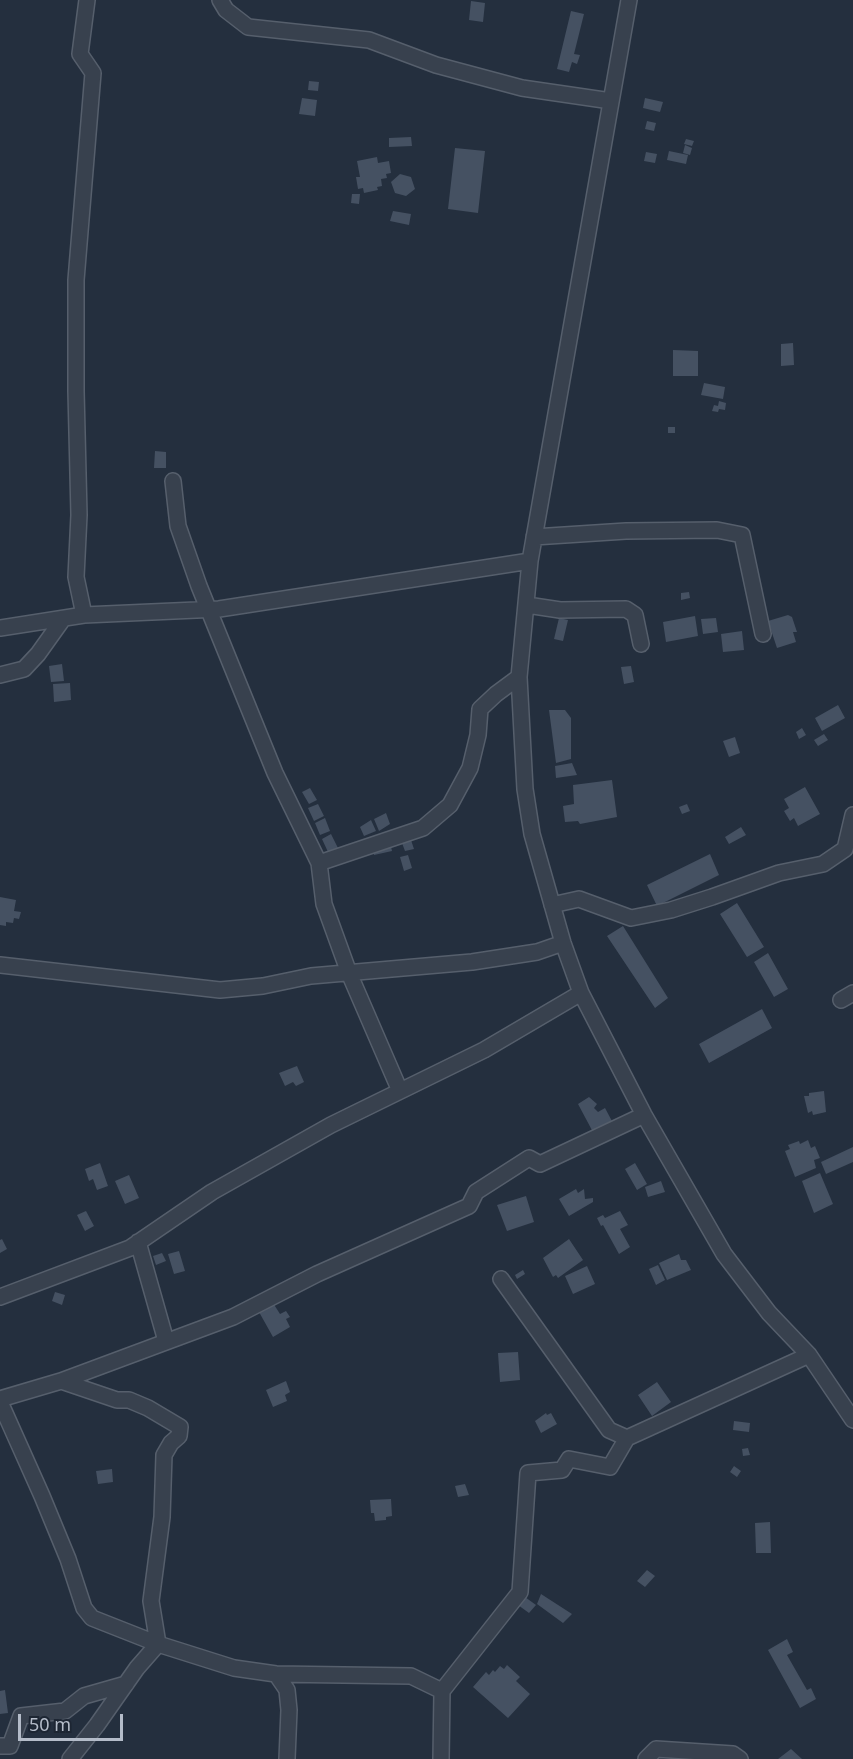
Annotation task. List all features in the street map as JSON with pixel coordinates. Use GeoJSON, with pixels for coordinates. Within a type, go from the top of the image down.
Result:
{"type":"FeatureCollection","features":[{"type":"Feature","properties":{"kind":"street"},"geometry":{"type":"LineString","coordinates":[[84,615],[76,577],[79,515],[76,280],[93,73],[80,54],[87,0]]}},
{"type":"Feature","properties":{"kind":"street"},"geometry":{"type":"LineString","coordinates":[[220,0],[226,10],[248,27],[369,40],[436,65],[522,88],[611,101]]}},
{"type":"Feature","properties":{"kind":"street"},"geometry":{"type":"LineString","coordinates":[[629,0],[530,561],[519,677],[525,789],[532,834],[563,943],[581,993],[644,1115],[724,1254],[768,1313],[809,1355],[853,1420]]}},
{"type":"Feature","properties":{"kind":"street"},"geometry":{"type":"LineString","coordinates":[[173,481],[178,526],[208,610],[275,773],[319,863],[324,904],[349,973],[400,1091]]}},
{"type":"Feature","properties":{"kind":"street"},"geometry":{"type":"LineString","coordinates":[[534,537],[638,531],[717,530],[742,535],[763,634]]}},
{"type":"Feature","properties":{"kind":"street"},"geometry":{"type":"LineString","coordinates":[[0,628],[84,615],[208,610],[530,561]]}},
{"type":"Feature","properties":{"kind":"street"},"geometry":{"type":"LineString","coordinates":[[527,605],[560,610],[626,609],[635,615],[641,644]]}},
{"type":"Feature","properties":{"kind":"street"},"geometry":{"type":"LineString","coordinates":[[0,675],[24,669],[38,654],[63,619]]}},
{"type":"Feature","properties":{"kind":"street"},"geometry":{"type":"LineString","coordinates":[[319,863],[423,828],[450,805],[470,768],[478,735],[480,710],[496,694],[519,677]]}},
{"type":"Feature","properties":{"kind":"street"},"geometry":{"type":"LineString","coordinates":[[552,905],[579,899],[631,918],[671,910],[779,873],[823,864],[845,849],[853,815]]}},
{"type":"Feature","properties":{"kind":"street"},"geometry":{"type":"LineString","coordinates":[[0,965],[220,990],[262,986],[311,976],[472,962],[537,952],[563,943]]}},
{"type":"Feature","properties":{"kind":"street"},"geometry":{"type":"LineString","coordinates":[[0,1297],[130,1248],[213,1192],[331,1125],[484,1050],[581,993]]}},
{"type":"Feature","properties":{"kind":"street"},"geometry":{"type":"LineString","coordinates":[[442,1690],[411,1677],[276,1674],[234,1668],[158,1644],[92,1618],[84,1608],[68,1559],[0,1401],[233,1317],[317,1274],[469,1206],[476,1192],[529,1158],[540,1164],[644,1115]]}},
{"type":"Feature","properties":{"kind":"street"},"geometry":{"type":"LineString","coordinates":[[138,1242],[166,1341]]}},
{"type":"Feature","properties":{"kind":"street"},"geometry":{"type":"LineString","coordinates":[[501,1279],[609,1430],[627,1438]]}},
{"type":"Feature","properties":{"kind":"street"},"geometry":{"type":"LineString","coordinates":[[441,1759],[442,1690],[520,1592],[528,1473],[562,1470],[569,1459],[610,1467],[627,1438],[809,1355]]}},
{"type":"Feature","properties":{"kind":"street"},"geometry":{"type":"LineString","coordinates":[[61,1380],[117,1400],[129,1400],[148,1408],[180,1427],[179,1436],[171,1443],[164,1455],[162,1517],[151,1601],[158,1644],[70,1759]]}},
{"type":"Feature","properties":{"kind":"street"},"geometry":{"type":"LineString","coordinates":[[276,1674],[287,1690],[288,1759]]}},
{"type":"Feature","properties":{"kind":"street"},"geometry":{"type":"LineString","coordinates":[[0,1746],[10,1746],[21,1716],[65,1711],[84,1696],[126,1684]]}},
{"type":"Feature","properties":{"kind":"street"},"geometry":{"type":"LineString","coordinates":[[646,1759],[656,1749],[733,1754],[740,1759]]}},
{"type":"Feature","properties":{"kind":"building"},"geometry":{"type":"Polygon","coordinates":[[[471,1],[485,3],[483,22],[469,20],[471,1]]]}},
{"type":"Feature","properties":{"kind":"building"},"geometry":{"type":"Polygon","coordinates":[[[571,11],[584,14],[574,54],[580,55],[577,64],[572,62],[569,72],[557,69],[571,11]]]}},
{"type":"Feature","properties":{"kind":"building"},"geometry":{"type":"Polygon","coordinates":[[[309,81],[319,82],[318,91],[308,90],[309,81]]]}},
{"type":"Feature","properties":{"kind":"building"},"geometry":{"type":"Polygon","coordinates":[[[302,98],[317,100],[315,116],[299,114],[302,98]]]}},
{"type":"Feature","properties":{"kind":"building"},"geometry":{"type":"Polygon","coordinates":[[[645,98],[663,102],[660,112],[643,108],[645,98]]]}},
{"type":"Feature","properties":{"kind":"building"},"geometry":{"type":"Polygon","coordinates":[[[647,121],[656,123],[654,131],[645,129],[647,121]]]}},
{"type":"Feature","properties":{"kind":"building"},"geometry":{"type":"Polygon","coordinates":[[[411,137],[412,146],[389,147],[389,138],[411,137]]]}},
{"type":"Feature","properties":{"kind":"building"},"geometry":{"type":"Polygon","coordinates":[[[686,139],[694,141],[692,146],[684,144],[686,139]]]}},
{"type":"Feature","properties":{"kind":"building"},"geometry":{"type":"Polygon","coordinates":[[[685,145],[692,148],[690,155],[683,153],[685,145]]]}},
{"type":"Feature","properties":{"kind":"building"},"geometry":{"type":"Polygon","coordinates":[[[455,148],[485,151],[478,213],[448,209],[455,148]]]}},
{"type":"Feature","properties":{"kind":"building"},"geometry":{"type":"Polygon","coordinates":[[[669,151],[688,155],[686,164],[667,160],[669,151]]]}},
{"type":"Feature","properties":{"kind":"building"},"geometry":{"type":"Polygon","coordinates":[[[646,152],[657,154],[655,163],[644,161],[646,152]]]}},
{"type":"Feature","properties":{"kind":"building"},"geometry":{"type":"Polygon","coordinates":[[[377,157],[378,163],[389,161],[391,173],[386,174],[387,178],[381,179],[382,186],[377,187],[378,190],[364,193],[363,188],[358,189],[356,177],[360,177],[357,161],[377,157]]]}},
{"type":"Feature","properties":{"kind":"building"},"geometry":{"type":"Polygon","coordinates":[[[400,174],[411,177],[415,189],[406,196],[395,193],[391,182],[400,174]]]}},
{"type":"Feature","properties":{"kind":"building"},"geometry":{"type":"Polygon","coordinates":[[[352,194],[360,194],[359,204],[351,203],[352,194]]]}},
{"type":"Feature","properties":{"kind":"building"},"geometry":{"type":"Polygon","coordinates":[[[393,211],[411,214],[409,225],[390,221],[393,211]]]}},
{"type":"Feature","properties":{"kind":"building"},"geometry":{"type":"Polygon","coordinates":[[[793,343],[794,365],[781,366],[781,344],[793,343]]]}},
{"type":"Feature","properties":{"kind":"building"},"geometry":{"type":"Polygon","coordinates":[[[673,350],[698,351],[698,376],[673,376],[673,350]]]}},
{"type":"Feature","properties":{"kind":"building"},"geometry":{"type":"Polygon","coordinates":[[[704,383],[725,387],[723,399],[701,395],[704,383]]]}},
{"type":"Feature","properties":{"kind":"building"},"geometry":{"type":"Polygon","coordinates":[[[719,401],[726,403],[725,410],[712,411],[714,405],[718,406],[719,401]]]}},
{"type":"Feature","properties":{"kind":"building"},"geometry":{"type":"Polygon","coordinates":[[[668,427],[675,427],[675,433],[668,433],[668,427]]]}},
{"type":"Feature","properties":{"kind":"building"},"geometry":{"type":"Polygon","coordinates":[[[155,451],[166,452],[166,468],[154,468],[155,451]]]}},
{"type":"Feature","properties":{"kind":"building"},"geometry":{"type":"Polygon","coordinates":[[[689,592],[690,598],[681,600],[681,593],[689,592]]]}},
{"type":"Feature","properties":{"kind":"building"},"geometry":{"type":"Polygon","coordinates":[[[788,615],[792,617],[797,632],[793,632],[796,642],[777,648],[768,621],[788,615]]]}},
{"type":"Feature","properties":{"kind":"building"},"geometry":{"type":"Polygon","coordinates":[[[695,616],[698,636],[666,642],[663,622],[695,616]]]}},
{"type":"Feature","properties":{"kind":"building"},"geometry":{"type":"Polygon","coordinates":[[[559,618],[568,620],[563,641],[554,639],[559,618]]]}},
{"type":"Feature","properties":{"kind":"building"},"geometry":{"type":"Polygon","coordinates":[[[716,618],[718,632],[703,634],[701,619],[716,618]]]}},
{"type":"Feature","properties":{"kind":"building"},"geometry":{"type":"Polygon","coordinates":[[[742,631],[744,650],[723,652],[721,634],[742,631]]]}},
{"type":"Feature","properties":{"kind":"building"},"geometry":{"type":"Polygon","coordinates":[[[62,664],[64,681],[51,682],[49,666],[62,664]]]}},
{"type":"Feature","properties":{"kind":"building"},"geometry":{"type":"Polygon","coordinates":[[[631,666],[634,682],[624,684],[621,667],[631,666]]]}},
{"type":"Feature","properties":{"kind":"building"},"geometry":{"type":"Polygon","coordinates":[[[70,683],[71,700],[54,702],[53,684],[70,683]]]}},
{"type":"Feature","properties":{"kind":"building"},"geometry":{"type":"Polygon","coordinates":[[[838,705],[845,718],[822,731],[815,718],[838,705]]]}},
{"type":"Feature","properties":{"kind":"building"},"geometry":{"type":"Polygon","coordinates":[[[549,710],[565,710],[571,718],[571,759],[556,763],[549,710]]]}},
{"type":"Feature","properties":{"kind":"building"},"geometry":{"type":"Polygon","coordinates":[[[802,728],[806,735],[799,739],[796,732],[802,728]]]}},
{"type":"Feature","properties":{"kind":"building"},"geometry":{"type":"Polygon","coordinates":[[[824,734],[828,740],[818,746],[814,740],[824,734]]]}},
{"type":"Feature","properties":{"kind":"building"},"geometry":{"type":"Polygon","coordinates":[[[735,737],[740,753],[729,757],[723,741],[735,737]]]}},
{"type":"Feature","properties":{"kind":"building"},"geometry":{"type":"Polygon","coordinates":[[[572,763],[577,775],[556,778],[555,766],[572,763]]]}},
{"type":"Feature","properties":{"kind":"building"},"geometry":{"type":"Polygon","coordinates":[[[612,780],[617,817],[580,824],[578,821],[565,822],[563,806],[574,804],[573,785],[612,780]]]}},
{"type":"Feature","properties":{"kind":"building"},"geometry":{"type":"Polygon","coordinates":[[[805,787],[820,814],[798,826],[794,818],[790,821],[784,811],[789,808],[784,799],[805,787]]]}},
{"type":"Feature","properties":{"kind":"building"},"geometry":{"type":"Polygon","coordinates":[[[310,788],[317,800],[309,804],[302,792],[310,788]]]}},
{"type":"Feature","properties":{"kind":"building"},"geometry":{"type":"Polygon","coordinates":[[[318,804],[324,816],[314,821],[308,808],[318,804]]]}},
{"type":"Feature","properties":{"kind":"building"},"geometry":{"type":"Polygon","coordinates":[[[687,804],[690,811],[682,814],[679,807],[687,804]]]}},
{"type":"Feature","properties":{"kind":"building"},"geometry":{"type":"Polygon","coordinates":[[[386,813],[390,824],[379,831],[374,819],[386,813]]]}},
{"type":"Feature","properties":{"kind":"building"},"geometry":{"type":"Polygon","coordinates":[[[325,818],[330,831],[320,835],[315,823],[325,818]]]}},
{"type":"Feature","properties":{"kind":"building"},"geometry":{"type":"Polygon","coordinates":[[[371,820],[376,831],[364,836],[360,827],[371,820]]]}},
{"type":"Feature","properties":{"kind":"building"},"geometry":{"type":"Polygon","coordinates":[[[741,827],[746,835],[729,844],[725,837],[741,827]]]}},
{"type":"Feature","properties":{"kind":"building"},"geometry":{"type":"Polygon","coordinates":[[[331,834],[338,848],[328,852],[322,839],[331,834]]]}},
{"type":"Feature","properties":{"kind":"building"},"geometry":{"type":"Polygon","coordinates":[[[411,840],[414,849],[405,851],[402,843],[411,840]]]}},
{"type":"Feature","properties":{"kind":"building"},"geometry":{"type":"Polygon","coordinates":[[[390,842],[392,851],[374,855],[372,847],[390,842]]]}},
{"type":"Feature","properties":{"kind":"building"},"geometry":{"type":"Polygon","coordinates":[[[710,854],[719,875],[657,906],[647,885],[710,854]]]}},
{"type":"Feature","properties":{"kind":"building"},"geometry":{"type":"Polygon","coordinates":[[[408,855],[412,868],[404,871],[400,857],[408,855]]]}},
{"type":"Feature","properties":{"kind":"building"},"geometry":{"type":"Polygon","coordinates":[[[0,897],[16,900],[14,911],[21,912],[19,919],[14,918],[13,923],[6,922],[6,926],[0,925],[0,897]]]}},
{"type":"Feature","properties":{"kind":"building"},"geometry":{"type":"Polygon","coordinates":[[[737,903],[764,947],[747,957],[720,914],[737,903]]]}},
{"type":"Feature","properties":{"kind":"building"},"geometry":{"type":"Polygon","coordinates":[[[623,926],[668,998],[655,1008],[607,936],[623,926]]]}},
{"type":"Feature","properties":{"kind":"building"},"geometry":{"type":"Polygon","coordinates":[[[768,953],[788,989],[774,997],[754,962],[768,953]]]}},
{"type":"Feature","properties":{"kind":"building"},"geometry":{"type":"Polygon","coordinates":[[[762,1009],[772,1028],[709,1063],[699,1044],[762,1009]]]}},
{"type":"Feature","properties":{"kind":"building"},"geometry":{"type":"Polygon","coordinates":[[[297,1066],[304,1082],[296,1086],[293,1082],[285,1086],[279,1073],[297,1066]]]}},
{"type":"Feature","properties":{"kind":"building"},"geometry":{"type":"Polygon","coordinates":[[[824,1091],[826,1112],[813,1115],[812,1111],[808,1113],[804,1096],[824,1091]]]}},
{"type":"Feature","properties":{"kind":"building"},"geometry":{"type":"Polygon","coordinates":[[[589,1097],[597,1104],[594,1108],[598,1112],[605,1108],[613,1123],[594,1134],[578,1104],[589,1097]]]}},
{"type":"Feature","properties":{"kind":"building"},"geometry":{"type":"Polygon","coordinates":[[[808,1140],[811,1148],[815,1146],[820,1158],[814,1160],[816,1168],[795,1177],[785,1151],[790,1149],[788,1145],[799,1141],[800,1144],[808,1140]]]}},
{"type":"Feature","properties":{"kind":"building"},"geometry":{"type":"Polygon","coordinates":[[[853,1147],[853,1162],[826,1174],[821,1162],[853,1147]]]}},
{"type":"Feature","properties":{"kind":"building"},"geometry":{"type":"Polygon","coordinates":[[[100,1163],[108,1186],[97,1190],[93,1179],[89,1181],[85,1169],[100,1163]]]}},
{"type":"Feature","properties":{"kind":"building"},"geometry":{"type":"Polygon","coordinates":[[[635,1163],[647,1184],[637,1190],[625,1169],[635,1163]]]}},
{"type":"Feature","properties":{"kind":"building"},"geometry":{"type":"Polygon","coordinates":[[[820,1173],[833,1204],[814,1213],[802,1181],[820,1173]]]}},
{"type":"Feature","properties":{"kind":"building"},"geometry":{"type":"Polygon","coordinates":[[[129,1175],[139,1198],[125,1204],[115,1181],[129,1175]]]}},
{"type":"Feature","properties":{"kind":"building"},"geometry":{"type":"Polygon","coordinates":[[[661,1181],[665,1192],[648,1197],[645,1187],[661,1181]]]}},
{"type":"Feature","properties":{"kind":"building"},"geometry":{"type":"Polygon","coordinates":[[[576,1189],[578,1193],[584,1189],[585,1199],[593,1198],[593,1202],[569,1216],[559,1199],[576,1189]]]}},
{"type":"Feature","properties":{"kind":"building"},"geometry":{"type":"Polygon","coordinates":[[[526,1196],[534,1222],[507,1231],[497,1205],[526,1196]]]}},
{"type":"Feature","properties":{"kind":"building"},"geometry":{"type":"Polygon","coordinates":[[[86,1211],[94,1226],[85,1231],[77,1215],[86,1211]]]}},
{"type":"Feature","properties":{"kind":"building"},"geometry":{"type":"Polygon","coordinates":[[[620,1211],[628,1225],[620,1229],[630,1247],[619,1254],[597,1218],[603,1215],[605,1218],[620,1211]]]}},
{"type":"Feature","properties":{"kind":"building"},"geometry":{"type":"Polygon","coordinates":[[[2,1239],[7,1249],[0,1253],[0,1240],[2,1239]]]}},
{"type":"Feature","properties":{"kind":"building"},"geometry":{"type":"Polygon","coordinates":[[[569,1239],[583,1260],[558,1278],[556,1275],[553,1277],[543,1258],[569,1239]]]}},
{"type":"Feature","properties":{"kind":"building"},"geometry":{"type":"Polygon","coordinates":[[[179,1251],[185,1271],[174,1274],[168,1254],[179,1251]]]}},
{"type":"Feature","properties":{"kind":"building"},"geometry":{"type":"Polygon","coordinates":[[[162,1253],[166,1261],[156,1265],[153,1256],[162,1253]]]}},
{"type":"Feature","properties":{"kind":"building"},"geometry":{"type":"Polygon","coordinates":[[[679,1254],[681,1260],[686,1260],[691,1270],[667,1280],[659,1263],[679,1254]]]}},
{"type":"Feature","properties":{"kind":"building"},"geometry":{"type":"Polygon","coordinates":[[[658,1265],[665,1280],[656,1285],[649,1269],[658,1265]]]}},
{"type":"Feature","properties":{"kind":"building"},"geometry":{"type":"Polygon","coordinates":[[[587,1266],[595,1284],[573,1294],[565,1276],[587,1266]]]}},
{"type":"Feature","properties":{"kind":"building"},"geometry":{"type":"Polygon","coordinates":[[[523,1270],[525,1274],[517,1279],[515,1275],[523,1270]]]}},
{"type":"Feature","properties":{"kind":"building"},"geometry":{"type":"Polygon","coordinates":[[[55,1292],[65,1295],[62,1305],[52,1301],[55,1292]]]}},
{"type":"Feature","properties":{"kind":"building"},"geometry":{"type":"Polygon","coordinates":[[[273,1303],[280,1314],[286,1311],[290,1317],[286,1319],[290,1327],[273,1337],[259,1312],[273,1303]]]}},
{"type":"Feature","properties":{"kind":"building"},"geometry":{"type":"Polygon","coordinates":[[[518,1352],[520,1380],[500,1382],[498,1353],[518,1352]]]}},
{"type":"Feature","properties":{"kind":"building"},"geometry":{"type":"Polygon","coordinates":[[[286,1381],[290,1392],[285,1395],[287,1401],[273,1407],[266,1390],[286,1381]]]}},
{"type":"Feature","properties":{"kind":"building"},"geometry":{"type":"Polygon","coordinates":[[[657,1382],[671,1402],[652,1416],[638,1395],[657,1382]]]}},
{"type":"Feature","properties":{"kind":"building"},"geometry":{"type":"Polygon","coordinates":[[[546,1413],[547,1415],[551,1413],[557,1424],[541,1433],[535,1421],[546,1413]]]}},
{"type":"Feature","properties":{"kind":"building"},"geometry":{"type":"Polygon","coordinates":[[[734,1421],[750,1423],[749,1432],[733,1430],[734,1421]]]}},
{"type":"Feature","properties":{"kind":"building"},"geometry":{"type":"Polygon","coordinates":[[[748,1448],[750,1455],[743,1456],[742,1449],[748,1448]]]}},
{"type":"Feature","properties":{"kind":"building"},"geometry":{"type":"Polygon","coordinates":[[[734,1466],[741,1471],[737,1477],[730,1472],[734,1466]]]}},
{"type":"Feature","properties":{"kind":"building"},"geometry":{"type":"Polygon","coordinates":[[[112,1469],[113,1482],[98,1484],[96,1471],[112,1469]]]}},
{"type":"Feature","properties":{"kind":"building"},"geometry":{"type":"Polygon","coordinates":[[[465,1484],[469,1495],[458,1497],[455,1486],[465,1484]]]}},
{"type":"Feature","properties":{"kind":"building"},"geometry":{"type":"Polygon","coordinates":[[[391,1499],[392,1516],[386,1517],[386,1520],[375,1521],[374,1513],[371,1513],[370,1500],[391,1499]]]}},
{"type":"Feature","properties":{"kind":"building"},"geometry":{"type":"Polygon","coordinates":[[[770,1522],[771,1553],[756,1553],[755,1523],[770,1522]]]}},
{"type":"Feature","properties":{"kind":"building"},"geometry":{"type":"Polygon","coordinates":[[[647,1570],[655,1576],[645,1587],[637,1581],[647,1570]]]}},
{"type":"Feature","properties":{"kind":"building"},"geometry":{"type":"Polygon","coordinates":[[[541,1594],[572,1614],[563,1623],[537,1604],[541,1594]]]}},
{"type":"Feature","properties":{"kind":"building"},"geometry":{"type":"Polygon","coordinates":[[[525,1597],[536,1605],[529,1613],[518,1605],[525,1597]]]}},
{"type":"Feature","properties":{"kind":"building"},"geometry":{"type":"Polygon","coordinates":[[[787,1639],[793,1652],[787,1655],[807,1690],[811,1688],[816,1699],[800,1708],[768,1650],[787,1639]]]}},
{"type":"Feature","properties":{"kind":"building"},"geometry":{"type":"Polygon","coordinates":[[[507,1665],[520,1677],[516,1681],[530,1694],[508,1718],[473,1687],[486,1672],[489,1675],[500,1666],[504,1669],[507,1665]]]}},
{"type":"Feature","properties":{"kind":"building"},"geometry":{"type":"Polygon","coordinates":[[[5,1690],[8,1713],[0,1714],[0,1691],[5,1690]]]}},
{"type":"Feature","properties":{"kind":"building"},"geometry":{"type":"Polygon","coordinates":[[[791,1749],[802,1759],[778,1759],[791,1749]]]}}]}
